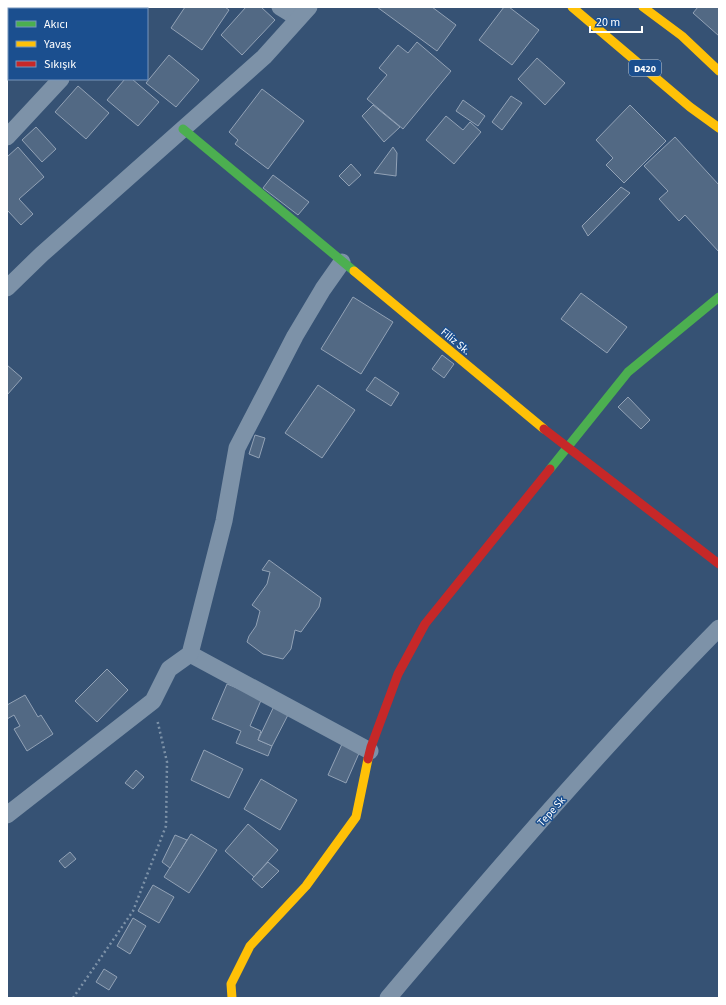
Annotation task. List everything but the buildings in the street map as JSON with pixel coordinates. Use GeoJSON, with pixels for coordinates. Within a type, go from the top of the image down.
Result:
{"type":"FeatureCollection","features":[{"type":"Feature","properties":{"kind":"main road","name":"D420"},"geometry":{"type":"LineString","coordinates":[[572,7],[690,106],[719,128]]}},
{"type":"Feature","properties":{"kind":"main road"},"geometry":{"type":"LineString","coordinates":[[643,7],[682,36],[719,71]]}},
{"type":"Feature","properties":{"kind":"main road","name":"Filiz Sk."},"geometry":{"type":"LineString","coordinates":[[183,130],[568,449],[719,564]]}},
{"type":"Feature","properties":{"kind":"main road"},"geometry":{"type":"LineString","coordinates":[[232,998],[231,984],[250,946],[306,886],[356,817],[370,751],[398,674],[425,624],[568,449],[628,372],[719,297]]}},
{"type":"Feature","properties":{"kind":"street"},"geometry":{"type":"LineString","coordinates":[[7,288],[42,254],[264,57],[304,13],[280,7]]}},
{"type":"Feature","properties":{"kind":"street"},"geometry":{"type":"LineString","coordinates":[[7,137],[60,80]]}},
{"type":"Feature","properties":{"kind":"street"},"geometry":{"type":"LineString","coordinates":[[7,815],[153,701],[170,669],[190,654],[224,521],[237,448],[295,336],[323,289],[342,262]]}},
{"type":"Feature","properties":{"kind":"street","name":"Tepe Sk"},"geometry":{"type":"LineString","coordinates":[[388,998],[497,870],[672,676],[719,628]]}},
{"type":"Feature","properties":{"kind":"street"},"geometry":{"type":"LineString","coordinates":[[190,654],[370,751]]}},
{"type":"Feature","properties":{"kind":"path"},"geometry":{"type":"LineString","coordinates":[[73,998],[134,911],[166,826],[167,762],[153,701]]}},
{"type":"Feature","properties":{"kind":"traffic: fast"},"geometry":{"type":"LineString","coordinates":[[183,129],[354,271]]}},
{"type":"Feature","properties":{"kind":"traffic: fast"},"geometry":{"type":"LineString","coordinates":[[550,469],[628,372],[719,297]]}},
{"type":"Feature","properties":{"kind":"traffic: slow"},"geometry":{"type":"LineString","coordinates":[[572,7],[690,107],[719,128]]}},
{"type":"Feature","properties":{"kind":"traffic: slow"},"geometry":{"type":"LineString","coordinates":[[643,7],[682,36],[719,71]]}},
{"type":"Feature","properties":{"kind":"traffic: slow"},"geometry":{"type":"LineString","coordinates":[[354,271],[544,429]]}},
{"type":"Feature","properties":{"kind":"traffic: slow"},"geometry":{"type":"LineString","coordinates":[[232,998],[231,984],[250,946],[306,886],[356,817],[368,759]]}},
{"type":"Feature","properties":{"kind":"traffic: jam"},"geometry":{"type":"LineString","coordinates":[[544,429],[719,564]]}},
{"type":"Feature","properties":{"kind":"traffic: jam"},"geometry":{"type":"LineString","coordinates":[[368,759],[398,674],[425,624],[550,469]]}}]}
